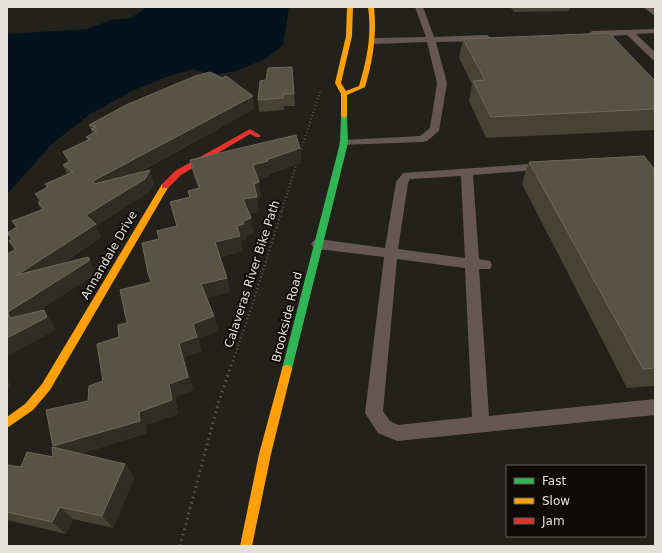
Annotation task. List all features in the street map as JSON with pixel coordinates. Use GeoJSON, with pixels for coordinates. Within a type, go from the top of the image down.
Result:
{"type":"FeatureCollection","features":[{"type":"Feature","properties":{"kind":"street","name":"Brookside Road"},"geometry":{"type":"LineString","coordinates":[[246,546],[265,454],[344,143],[344,94],[338,83],[350,36],[352,22],[350,7]]}},
{"type":"Feature","properties":{"kind":"street"},"geometry":{"type":"LineString","coordinates":[[344,94],[362,87],[375,40],[375,27],[371,7]]}},
{"type":"Feature","properties":{"kind":"street","name":"Annandale Drive"},"geometry":{"type":"LineString","coordinates":[[7,423],[29,408],[46,387],[164,186],[178,173],[250,131],[258,136]]}},
{"type":"Feature","properties":{"kind":"lane"},"geometry":{"type":"LineString","coordinates":[[344,143],[424,139],[435,129],[442,83],[431,40],[419,7]]}},
{"type":"Feature","properties":{"kind":"lane"},"geometry":{"type":"LineString","coordinates":[[646,7],[655,14]]}},
{"type":"Feature","properties":{"kind":"lane"},"geometry":{"type":"LineString","coordinates":[[587,34],[630,33],[654,29]]}},
{"type":"Feature","properties":{"kind":"lane"},"geometry":{"type":"LineString","coordinates":[[630,33],[655,57]]}},
{"type":"Feature","properties":{"kind":"lane"},"geometry":{"type":"LineString","coordinates":[[375,40],[493,38]]}},
{"type":"Feature","properties":{"kind":"lane"},"geometry":{"type":"LineString","coordinates":[[560,166],[407,176],[402,182],[391,253],[374,413],[384,427],[398,433],[655,407]]}},
{"type":"Feature","properties":{"kind":"lane"},"geometry":{"type":"LineString","coordinates":[[467,172],[479,264],[481,425]]}},
{"type":"Feature","properties":{"kind":"lane"},"geometry":{"type":"LineString","coordinates":[[318,244],[479,264]]}},
{"type":"Feature","properties":{"kind":"path","name":"Calaveras River Bike Path"},"geometry":{"type":"LineString","coordinates":[[180,546],[218,404],[254,300],[321,89]]}},
{"type":"Feature","properties":{"kind":"water"},"geometry":{"type":"Polygon","coordinates":[[[147,7],[289,7],[283,45],[265,59],[236,71],[213,75],[194,69],[172,75],[134,90],[90,114],[53,143],[7,194],[7,34],[87,29],[112,20],[131,18],[147,7]]]}},
{"type":"Feature","properties":{"kind":"building"},"geometry":{"type":"Polygon","coordinates":[[[609,33],[655,81],[655,109],[491,117],[473,81],[485,80],[463,39],[609,33]]]}},
{"type":"Feature","properties":{"kind":"building"},"geometry":{"type":"Polygon","coordinates":[[[292,67],[294,94],[283,94],[283,98],[258,100],[260,81],[266,80],[268,68],[292,67]]]}},
{"type":"Feature","properties":{"kind":"building"},"geometry":{"type":"Polygon","coordinates":[[[210,72],[222,78],[226,76],[253,96],[93,181],[94,184],[150,170],[145,179],[86,215],[96,224],[17,275],[88,257],[90,260],[8,312],[10,318],[44,310],[47,317],[7,338],[7,254],[16,249],[9,241],[13,238],[7,233],[17,227],[12,221],[44,209],[38,203],[42,200],[35,194],[48,187],[45,184],[73,172],[63,165],[70,161],[63,152],[90,139],[86,137],[97,131],[91,129],[96,127],[89,125],[126,105],[195,76],[210,72]]]}},
{"type":"Feature","properties":{"kind":"building"},"geometry":{"type":"Polygon","coordinates":[[[296,135],[300,148],[266,160],[268,161],[253,165],[259,182],[254,184],[257,197],[243,199],[251,218],[243,221],[244,224],[237,226],[240,236],[215,242],[227,278],[201,284],[214,316],[193,324],[197,337],[179,343],[188,377],[169,384],[172,400],[139,412],[140,421],[53,446],[46,410],[88,401],[89,386],[103,381],[97,344],[119,337],[118,325],[127,323],[120,290],[151,282],[142,243],[159,239],[157,231],[177,226],[170,202],[190,197],[188,191],[200,188],[190,160],[296,135]]]}},
{"type":"Feature","properties":{"kind":"building"},"geometry":{"type":"Polygon","coordinates":[[[644,156],[655,170],[655,368],[643,369],[529,162],[644,156]]]}},
{"type":"Feature","properties":{"kind":"building"},"geometry":{"type":"Polygon","coordinates":[[[52,447],[125,464],[102,516],[60,507],[52,522],[7,512],[7,465],[21,467],[27,452],[53,457],[52,447]]]}},
{"type":"Feature","properties":{"kind":"traffic: fast"},"geometry":{"type":"LineString","coordinates":[[287,369],[344,143],[344,116]]}},
{"type":"Feature","properties":{"kind":"traffic: slow"},"geometry":{"type":"LineString","coordinates":[[344,116],[344,94],[338,83],[349,36],[350,7]]}},
{"type":"Feature","properties":{"kind":"traffic: slow"},"geometry":{"type":"LineString","coordinates":[[344,94],[362,87],[372,48],[373,28],[371,7]]}},
{"type":"Feature","properties":{"kind":"traffic: slow"},"geometry":{"type":"LineString","coordinates":[[7,423],[29,407],[46,387],[165,186]]}},
{"type":"Feature","properties":{"kind":"traffic: slow"},"geometry":{"type":"LineString","coordinates":[[246,546],[265,454],[287,369]]}},
{"type":"Feature","properties":{"kind":"traffic: jam"},"geometry":{"type":"LineString","coordinates":[[165,186],[178,173],[250,131],[258,136]]}}]}
